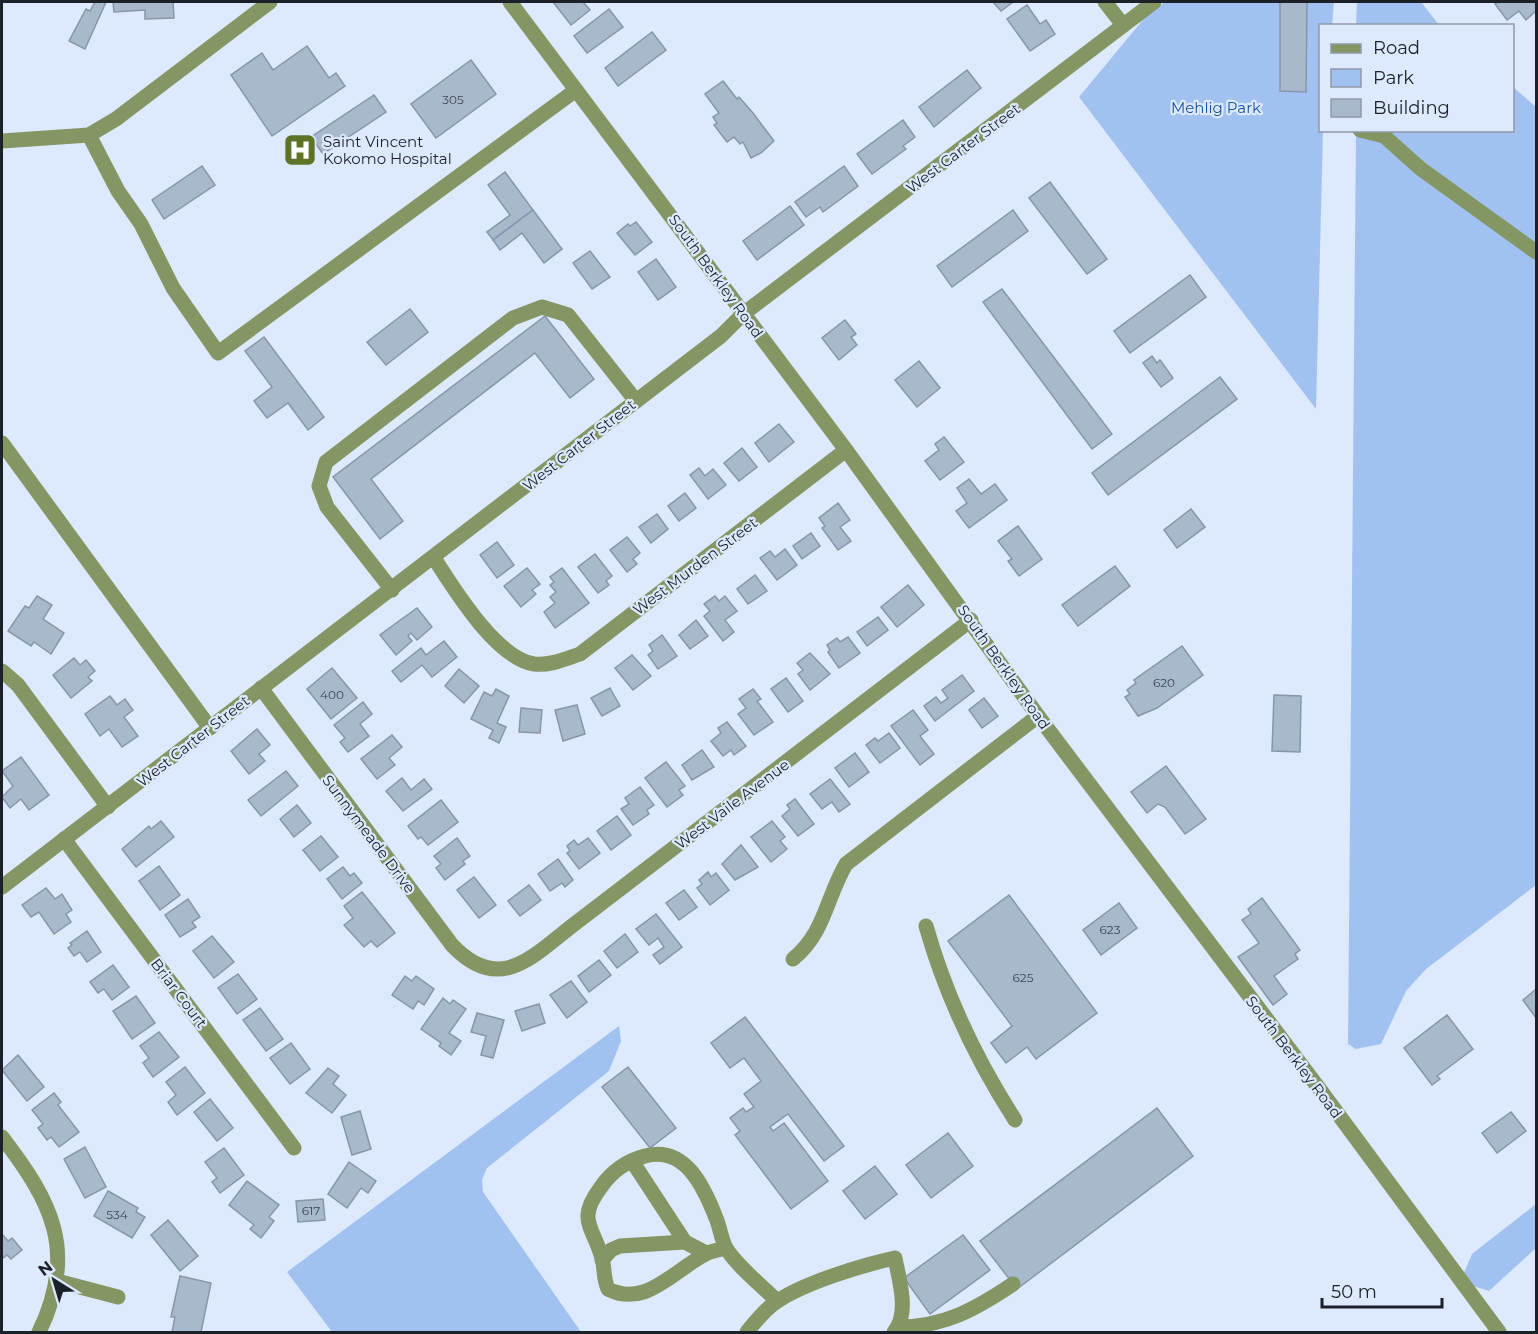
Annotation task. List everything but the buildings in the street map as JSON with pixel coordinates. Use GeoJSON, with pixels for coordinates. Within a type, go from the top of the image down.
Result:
{"type":"FeatureCollection","features":[{"type":"Feature","properties":{"kind":"street"},"geometry":{"type":"LineString","coordinates":[[2,141],[89,135],[116,119],[270,2]]}},
{"type":"Feature","properties":{"kind":"street","name":"South Berkley Road"},"geometry":{"type":"LineString","coordinates":[[510,2],[846,450],[971,620],[1038,716],[1499,1332]]}},
{"type":"Feature","properties":{"kind":"street"},"geometry":{"type":"LineString","coordinates":[[1105,2],[1123,25]]}},
{"type":"Feature","properties":{"kind":"street","name":"West Carter Street"},"geometry":{"type":"LineString","coordinates":[[2,887],[434,558],[721,336],[743,314],[1154,2]]}},
{"type":"Feature","properties":{"kind":"street"},"geometry":{"type":"LineString","coordinates":[[89,135],[118,191],[141,224],[173,288],[218,353],[576,90]]}},
{"type":"Feature","properties":{"kind":"street"},"geometry":{"type":"LineString","coordinates":[[1368,132],[1384,136],[1421,169],[1536,252]]}},
{"type":"Feature","properties":{"kind":"street"},"geometry":{"type":"LineString","coordinates":[[392,590],[327,507],[319,486],[326,462],[513,318],[542,307],[568,315],[636,401]]}},
{"type":"Feature","properties":{"kind":"street"},"geometry":{"type":"LineString","coordinates":[[2,443],[210,728]]}},
{"type":"Feature","properties":{"kind":"street","name":"West Murden Street"},"geometry":{"type":"LineString","coordinates":[[434,558],[496,643],[519,659],[535,664],[549,664],[579,654],[846,450]]}},
{"type":"Feature","properties":{"kind":"street","name":"West Vaile Avenue"},"geometry":{"type":"LineString","coordinates":[[486,970],[502,970],[519,965],[971,620]]}},
{"type":"Feature","properties":{"kind":"street"},"geometry":{"type":"LineString","coordinates":[[2,670],[18,685],[108,807]]}},
{"type":"Feature","properties":{"kind":"street","name":"Sunnymeade Drive"},"geometry":{"type":"LineString","coordinates":[[261,688],[452,945],[465,958],[486,970]]}},
{"type":"Feature","properties":{"kind":"street"},"geometry":{"type":"LineString","coordinates":[[793,958],[806,948],[817,934],[837,879],[846,864],[1038,716]]}},
{"type":"Feature","properties":{"kind":"street","name":"Briar Court"},"geometry":{"type":"LineString","coordinates":[[64,839],[294,1148]]}},
{"type":"Feature","properties":{"kind":"street"},"geometry":{"type":"LineString","coordinates":[[926,926],[935,957],[963,1023],[993,1083],[1015,1120]]}},
{"type":"Feature","properties":{"kind":"street"},"geometry":{"type":"LineString","coordinates":[[2,1137],[28,1171],[48,1210],[58,1257],[57,1281],[51,1309],[39,1332]]}},
{"type":"Feature","properties":{"kind":"street"},"geometry":{"type":"LineString","coordinates":[[726,1248],[706,1253],[656,1286],[637,1295],[622,1296],[608,1289],[602,1275],[602,1260],[588,1221],[589,1204],[611,1173],[632,1161],[648,1155],[665,1154],[680,1160],[693,1172],[716,1217],[726,1248],[777,1301]]}},
{"type":"Feature","properties":{"kind":"street"},"geometry":{"type":"LineString","coordinates":[[632,1161],[685,1242],[706,1253]]}},
{"type":"Feature","properties":{"kind":"street"},"geometry":{"type":"LineString","coordinates":[[602,1260],[611,1250],[620,1246],[685,1242]]}},
{"type":"Feature","properties":{"kind":"street"},"geometry":{"type":"LineString","coordinates":[[747,1332],[761,1314],[777,1301],[871,1263],[895,1258],[903,1311],[896,1330],[926,1327],[954,1318],[1014,1284]]}},
{"type":"Feature","properties":{"kind":"street"},"geometry":{"type":"LineString","coordinates":[[57,1281],[118,1297]]}},
{"type":"Feature","properties":{"kind":"green space","name":"Mehlig Park"},"geometry":{"type":"Polygon","coordinates":[[[1165,2],[1334,2],[1332,24],[1319,24],[1319,132],[1323,132],[1316,409],[1079,97],[1147,15],[1165,2]]]}},
{"type":"Feature","properties":{"kind":"green space"},"geometry":{"type":"Polygon","coordinates":[[[1357,2],[1421,2],[1438,24],[1356,24],[1357,2]]]}},
{"type":"Feature","properties":{"kind":"green space"},"geometry":{"type":"Polygon","coordinates":[[[1514,88],[1536,107],[1536,885],[1426,969],[1406,991],[1381,1044],[1356,1049],[1348,1044],[1356,132],[1514,132],[1514,88]]]}},
{"type":"Feature","properties":{"kind":"green space"},"geometry":{"type":"Polygon","coordinates":[[[619,1026],[621,1041],[609,1071],[487,1168],[482,1180],[483,1192],[581,1332],[332,1332],[287,1272],[619,1026]]]}},
{"type":"Feature","properties":{"kind":"green space"},"geometry":{"type":"Polygon","coordinates":[[[1536,1204],[1536,1248],[1489,1291],[1473,1286],[1464,1273],[1472,1254],[1536,1204]]]}},
{"type":"Feature","properties":{"kind":"place","name":"Saint Vincent Kokomo Hospital"},"geometry":{"type":"Point","coordinates":[300,150]}}]}
